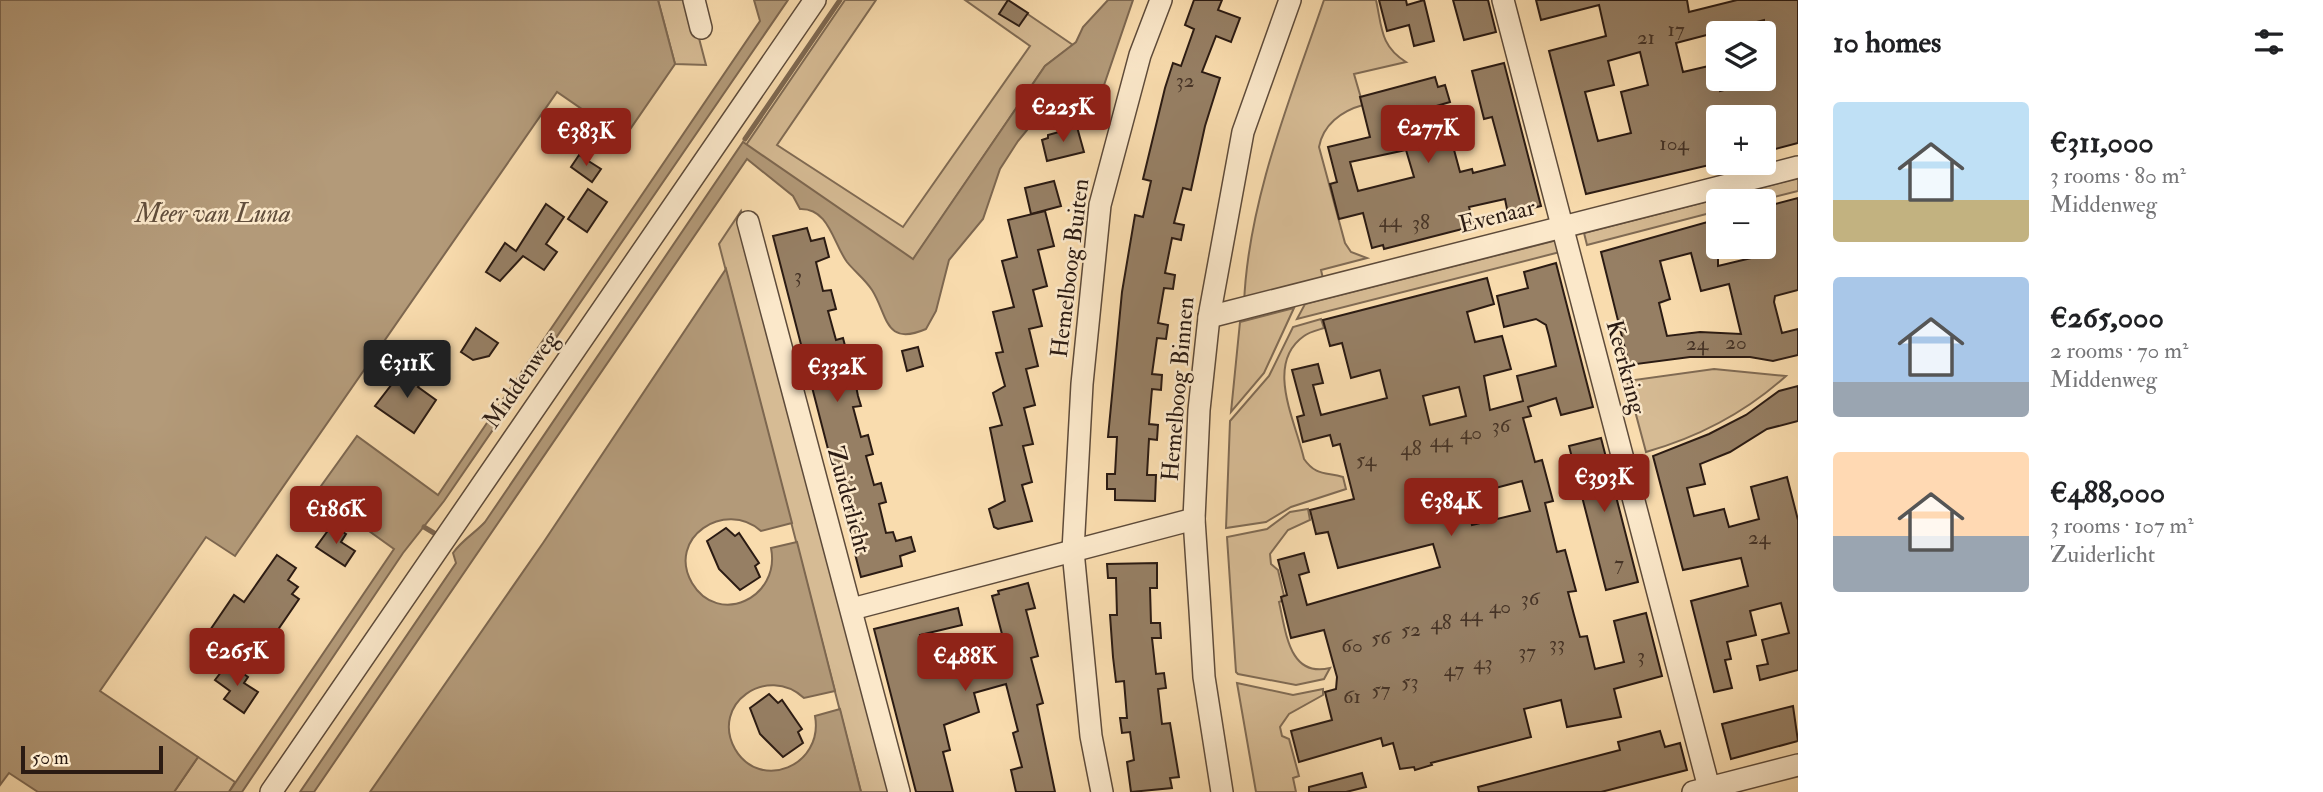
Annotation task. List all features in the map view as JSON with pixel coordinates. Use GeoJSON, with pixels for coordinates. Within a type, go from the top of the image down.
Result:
{"type":"FeatureCollection","features":[{"type":"Feature","properties":{"kind":"street"},"geometry":{"type":"LineString","coordinates":[[694,0],[701,28]]}},
{"type":"Feature","properties":{"kind":"street","name":"Middenweg"},"geometry":{"type":"LineString","coordinates":[[271,792],[815,0]]}},
{"type":"Feature","properties":{"kind":"street","name":"Hemelboog Buiten"},"geometry":{"type":"LineString","coordinates":[[1102,792],[1091,736],[1073,551],[1082,384],[1100,205],[1140,55],[1161,0]]}},
{"type":"Feature","properties":{"kind":"street","name":"Hemelboog Binnen"},"geometry":{"type":"LineString","coordinates":[[1222,792],[1204,677],[1194,519],[1199,410],[1209,317],[1243,132],[1290,0]]}},
{"type":"Feature","properties":{"kind":"street","name":"Keerkring"},"geometry":{"type":"LineString","coordinates":[[1503,0],[1701,790]]}},
{"type":"Feature","properties":{"kind":"street","name":"Evenaar"},"geometry":{"type":"LineString","coordinates":[[1209,317],[1798,167]]}},
{"type":"Feature","properties":{"kind":"street","name":"Zuiderlicht"},"geometry":{"type":"LineString","coordinates":[[748,222],[899,792]]}},
{"type":"Feature","properties":{"kind":"street"},"geometry":{"type":"LineString","coordinates":[[852,609],[1194,519]]}},
{"type":"Feature","properties":{"kind":"street"},"geometry":{"type":"LineString","coordinates":[[1701,790],[1798,765]]}},
{"type":"Feature","properties":{"kind":"shaded area"},"geometry":{"type":"Polygon","coordinates":[[[658,0],[689,0],[706,65],[675,64],[658,0]]]}},
{"type":"Feature","properties":{"kind":"shaded area"},"geometry":{"type":"Polygon","coordinates":[[[845,0],[876,0],[777,145],[903,227],[1030,46],[965,0],[1007,0],[1073,45],[1045,66],[913,260],[746,145],[845,0]]]}},
{"type":"Feature","properties":{"kind":"shaded area"},"geometry":{"type":"Polygon","coordinates":[[[1324,0],[1376,0],[1387,42],[1397,56],[1406,62],[1354,74],[1363,105],[1334,120],[1324,132],[1319,147],[1345,243],[1351,252],[1367,258],[1321,270],[1324,283],[1244,304],[1247,265],[1262,188],[1285,111],[1324,0]]]}},
{"type":"Feature","properties":{"kind":"shaded area"},"geometry":{"type":"Polygon","coordinates":[[[1798,178],[1798,191],[1776,196],[1776,189],[1755,189],[1798,178]]]}},
{"type":"Feature","properties":{"kind":"shaded area"},"geometry":{"type":"Polygon","coordinates":[[[1706,202],[1706,214],[1587,245],[1584,233],[1706,202]]]}},
{"type":"Feature","properties":{"kind":"shaded area"},"geometry":{"type":"Polygon","coordinates":[[[741,211],[890,792],[861,792],[719,244],[741,211]]]}},
{"type":"Feature","properties":{"kind":"shaded area"},"geometry":{"type":"Polygon","coordinates":[[[1557,240],[1560,252],[1297,319],[1305,304],[1557,240]]]}},
{"type":"Feature","properties":{"kind":"shaded area"},"geometry":{"type":"Polygon","coordinates":[[[1294,308],[1264,373],[1231,412],[1240,322],[1294,308]]]}},
{"type":"Feature","properties":{"kind":"shaded area"},"geometry":{"type":"Polygon","coordinates":[[[1321,319],[1324,328],[1306,335],[1292,348],[1284,377],[1286,394],[1304,459],[1317,471],[1343,477],[1346,489],[1291,507],[1266,522],[1226,528],[1230,421],[1269,376],[1293,327],[1321,319]]]}},
{"type":"Feature","properties":{"kind":"shaded area"},"geometry":{"type":"Polygon","coordinates":[[[1714,369],[1786,376],[1754,401],[1720,422],[1684,439],[1646,452],[1627,381],[1714,369]]]}},
{"type":"Feature","properties":{"kind":"shaded area"},"geometry":{"type":"Polygon","coordinates":[[[1308,509],[1310,520],[1288,530],[1270,554],[1271,564],[1278,570],[1285,600],[1279,602],[1292,650],[1306,666],[1316,669],[1330,668],[1324,679],[1296,685],[1238,674],[1227,537],[1267,529],[1290,512],[1308,509]]]}},
{"type":"Feature","properties":{"kind":"shaded area"},"geometry":{"type":"Polygon","coordinates":[[[1237,683],[1293,695],[1323,689],[1323,695],[1289,714],[1280,727],[1282,736],[1289,739],[1299,776],[1293,778],[1296,792],[1256,792],[1237,683]]]}},
{"type":"Feature","properties":{"kind":"shaded area"},"geometry":{"type":"Polygon","coordinates":[[[198,757],[235,782],[229,792],[174,792],[198,757]]]}},
{"type":"Feature","properties":{"kind":"water","name":"Meer van Luna"},"geometry":{"type":"Polygon","coordinates":[[[0,0],[658,0],[675,64],[624,138],[557,92],[235,556],[206,537],[100,691],[198,757],[174,792],[38,792],[9,773],[0,785],[0,0]]]}},
{"type":"Feature","properties":{"kind":"water"},"geometry":{"type":"Polygon","coordinates":[[[754,0],[788,0],[444,501],[403,553],[242,792],[229,792],[394,549],[316,493],[357,436],[438,495],[760,21],[754,0]]]}},
{"type":"Feature","properties":{"kind":"water"},"geometry":{"type":"Polygon","coordinates":[[[1108,0],[1133,0],[1102,91],[1080,90],[1057,98],[1045,108],[1018,141],[1000,169],[983,219],[949,260],[936,311],[926,329],[902,334],[889,326],[872,290],[847,262],[824,220],[810,210],[800,209],[793,196],[747,159],[314,792],[300,792],[456,563],[453,553],[485,522],[743,142],[913,259],[1045,66],[1076,42],[1083,27],[1108,0]]]}},
{"type":"Feature","properties":{"kind":"water"},"geometry":{"type":"Polygon","coordinates":[[[726,269],[792,523],[761,531],[747,522],[731,519],[716,522],[703,528],[693,538],[687,551],[686,567],[692,583],[703,596],[717,603],[745,601],[757,593],[767,581],[772,566],[771,548],[797,542],[835,691],[804,698],[789,689],[774,685],[759,687],[736,704],[730,717],[729,732],[735,749],[746,762],[759,769],[774,771],[800,760],[810,748],[815,734],[815,716],[840,709],[861,792],[370,792],[543,543],[726,269]]]}},
{"type":"Feature","properties":{"kind":"building"},"geometry":{"type":"Polygon","coordinates":[[[1008,0],[1028,13],[1019,26],[999,14],[1008,0]]]}},
{"type":"Feature","properties":{"kind":"building"},"geometry":{"type":"Polygon","coordinates":[[[1194,0],[1222,0],[1218,10],[1240,18],[1231,42],[1216,36],[1202,72],[1220,78],[1205,126],[1191,190],[1183,188],[1174,223],[1184,225],[1181,240],[1172,238],[1165,273],[1175,275],[1173,289],[1164,288],[1158,323],[1168,325],[1166,339],[1157,338],[1152,374],[1162,375],[1161,390],[1152,389],[1149,424],[1158,425],[1157,440],[1149,439],[1147,475],[1156,475],[1155,501],[1115,500],[1115,489],[1107,489],[1107,474],[1115,474],[1117,437],[1108,437],[1122,292],[1135,215],[1143,217],[1151,181],[1143,179],[1165,88],[1173,63],[1181,66],[1194,29],[1185,25],[1194,0]]]}},
{"type":"Feature","properties":{"kind":"building"},"geometry":{"type":"Polygon","coordinates":[[[1379,0],[1406,0],[1407,5],[1424,0],[1434,41],[1414,46],[1409,25],[1387,31],[1379,0]]]}},
{"type":"Feature","properties":{"kind":"building"},"geometry":{"type":"Polygon","coordinates":[[[1453,0],[1488,0],[1496,32],[1464,40],[1453,0]]]}},
{"type":"Feature","properties":{"kind":"building"},"geometry":{"type":"Polygon","coordinates":[[[1536,0],[1687,0],[1689,12],[1737,0],[1798,0],[1798,143],[1776,149],[1776,105],[1706,105],[1706,166],[1586,194],[1549,51],[1606,36],[1599,5],[1541,20],[1536,0]],[[1640,52],[1608,61],[1614,85],[1585,92],[1598,141],[1631,133],[1621,92],[1648,85],[1640,52]]]}},
{"type":"Feature","properties":{"kind":"building"},"geometry":{"type":"Polygon","coordinates":[[[1504,63],[1541,206],[1508,214],[1505,199],[1469,207],[1474,226],[1384,249],[1383,245],[1372,248],[1363,213],[1339,219],[1330,184],[1337,182],[1328,147],[1370,137],[1360,97],[1435,77],[1438,87],[1445,85],[1450,102],[1416,112],[1423,142],[1450,135],[1460,172],[1472,169],[1473,173],[1505,165],[1492,117],[1484,119],[1472,71],[1504,63]],[[1406,150],[1350,162],[1358,191],[1414,177],[1406,150]]]}},
{"type":"Feature","properties":{"kind":"building"},"geometry":{"type":"Polygon","coordinates":[[[1077,127],[1084,152],[1047,161],[1042,140],[1048,138],[1048,135],[1077,127]]]}},
{"type":"Feature","properties":{"kind":"building"},"geometry":{"type":"Polygon","coordinates":[[[579,155],[601,169],[592,182],[571,167],[579,155]]]}},
{"type":"Feature","properties":{"kind":"building"},"geometry":{"type":"Polygon","coordinates":[[[1054,181],[1061,206],[1031,214],[1025,188],[1054,181]]]}},
{"type":"Feature","properties":{"kind":"building"},"geometry":{"type":"Polygon","coordinates":[[[588,189],[607,202],[587,232],[568,219],[588,189]]]}},
{"type":"Feature","properties":{"kind":"building"},"geometry":{"type":"Polygon","coordinates":[[[1798,198],[1798,290],[1775,296],[1774,302],[1782,333],[1798,329],[1798,355],[1773,361],[1750,357],[1690,357],[1629,365],[1601,252],[1706,222],[1706,259],[1718,259],[1718,266],[1747,259],[1776,259],[1776,204],[1798,198]],[[1691,253],[1660,261],[1670,299],[1659,303],[1667,336],[1700,332],[1741,334],[1729,284],[1701,291],[1691,253]]]}},
{"type":"Feature","properties":{"kind":"building"},"geometry":{"type":"Polygon","coordinates":[[[546,204],[564,217],[546,244],[557,252],[544,270],[523,256],[500,281],[486,272],[505,243],[516,251],[546,204]]]}},
{"type":"Feature","properties":{"kind":"building"},"geometry":{"type":"Polygon","coordinates":[[[1045,211],[1054,246],[1038,250],[1047,286],[1033,290],[1042,326],[1029,329],[1038,366],[1026,369],[1035,405],[1024,408],[1033,444],[1023,446],[1032,482],[1022,485],[1032,521],[998,529],[994,527],[989,509],[1005,501],[990,428],[1002,425],[993,393],[1005,386],[996,353],[1003,352],[993,312],[1014,307],[1002,261],[1017,257],[1008,220],[1045,211]]]}},
{"type":"Feature","properties":{"kind":"building"},"geometry":{"type":"Polygon","coordinates":[[[807,228],[811,241],[824,238],[829,257],[816,262],[823,291],[831,290],[836,309],[828,311],[836,340],[843,338],[848,357],[841,359],[849,388],[856,386],[861,406],[853,407],[861,437],[868,435],[873,454],[866,456],[874,485],[881,483],[886,502],[879,504],[886,533],[893,532],[896,541],[911,537],[915,551],[900,556],[902,566],[861,577],[773,236],[807,228]]]}},
{"type":"Feature","properties":{"kind":"building"},"geometry":{"type":"Polygon","coordinates":[[[1556,263],[1593,407],[1561,415],[1556,398],[1528,407],[1531,416],[1523,418],[1535,462],[1542,460],[1553,501],[1545,503],[1557,552],[1565,550],[1576,591],[1568,592],[1580,637],[1587,636],[1595,669],[1624,662],[1614,621],[1646,613],[1662,676],[1614,689],[1621,717],[1567,727],[1561,700],[1524,709],[1531,737],[1431,763],[1432,765],[1415,770],[1414,767],[1400,769],[1393,743],[1383,746],[1381,738],[1299,762],[1291,731],[1332,720],[1325,692],[1336,689],[1337,677],[1324,630],[1291,638],[1281,597],[1287,595],[1278,560],[1304,553],[1309,572],[1299,575],[1307,605],[1440,567],[1433,544],[1338,568],[1328,532],[1316,534],[1310,510],[1354,499],[1340,444],[1333,446],[1330,435],[1303,442],[1297,417],[1304,415],[1292,370],[1318,364],[1323,383],[1313,385],[1321,415],[1387,398],[1380,370],[1351,378],[1342,343],[1330,346],[1323,320],[1487,278],[1494,304],[1467,312],[1475,342],[1502,336],[1511,369],[1484,376],[1490,410],[1523,401],[1517,376],[1556,366],[1546,325],[1536,319],[1504,327],[1497,296],[1528,288],[1524,272],[1556,263]],[[1459,387],[1423,396],[1430,425],[1466,416],[1459,387]],[[1522,481],[1465,496],[1472,525],[1530,511],[1522,481]]]}},
{"type":"Feature","properties":{"kind":"building"},"geometry":{"type":"Polygon","coordinates":[[[476,328],[498,343],[489,356],[473,360],[461,352],[476,328]]]}},
{"type":"Feature","properties":{"kind":"building"},"geometry":{"type":"Polygon","coordinates":[[[918,347],[923,366],[907,371],[902,351],[918,347]]]}},
{"type":"Feature","properties":{"kind":"building"},"geometry":{"type":"Polygon","coordinates":[[[406,366],[424,379],[418,387],[436,400],[414,433],[375,406],[406,366]]]}},
{"type":"Feature","properties":{"kind":"building"},"geometry":{"type":"Polygon","coordinates":[[[1798,386],[1798,421],[1767,429],[1730,452],[1700,464],[1705,484],[1687,488],[1694,516],[1724,509],[1729,527],[1759,519],[1751,487],[1787,477],[1798,520],[1798,670],[1760,680],[1757,666],[1768,664],[1762,640],[1789,633],[1781,603],[1750,611],[1756,635],[1727,642],[1731,659],[1725,660],[1732,688],[1714,692],[1691,601],[1748,586],[1741,558],[1683,570],[1653,456],[1709,434],[1746,415],[1779,391],[1798,386]]]}},
{"type":"Feature","properties":{"kind":"building"},"geometry":{"type":"Polygon","coordinates":[[[1601,438],[1638,582],[1606,590],[1569,446],[1601,438]]]}},
{"type":"Feature","properties":{"kind":"building"},"geometry":{"type":"Polygon","coordinates":[[[332,525],[346,534],[341,542],[355,551],[345,566],[316,547],[332,525]]]}},
{"type":"Feature","properties":{"kind":"building"},"geometry":{"type":"Polygon","coordinates":[[[726,528],[735,536],[739,533],[759,563],[755,566],[760,577],[740,590],[719,569],[707,541],[726,528]]]}},
{"type":"Feature","properties":{"kind":"building"},"geometry":{"type":"Polygon","coordinates":[[[277,555],[296,568],[288,580],[298,587],[292,594],[299,599],[264,650],[256,644],[242,665],[204,639],[234,595],[244,602],[277,555]]]}},
{"type":"Feature","properties":{"kind":"building"},"geometry":{"type":"Polygon","coordinates":[[[1157,563],[1157,588],[1150,588],[1151,623],[1160,623],[1161,638],[1152,638],[1156,674],[1164,673],[1166,688],[1158,689],[1162,724],[1170,723],[1179,777],[1170,778],[1172,788],[1131,792],[1127,762],[1134,760],[1130,732],[1122,733],[1120,718],[1127,718],[1124,681],[1116,682],[1110,615],[1117,615],[1116,578],[1108,578],[1107,564],[1157,563]]]}},
{"type":"Feature","properties":{"kind":"building"},"geometry":{"type":"Polygon","coordinates":[[[1028,583],[1035,608],[1026,610],[1038,656],[1031,658],[1043,703],[1037,705],[1055,792],[1016,792],[1011,770],[1022,767],[1013,733],[1018,731],[1006,684],[974,693],[979,712],[944,725],[950,750],[943,752],[953,792],[916,792],[874,629],[958,608],[962,625],[920,635],[931,676],[972,666],[973,672],[1001,665],[996,644],[1003,642],[1003,638],[992,596],[999,594],[998,591],[1028,583]]]}},
{"type":"Feature","properties":{"kind":"building"},"geometry":{"type":"Polygon","coordinates":[[[228,663],[248,677],[244,683],[258,692],[244,713],[224,699],[230,691],[215,680],[228,663]]]}},
{"type":"Feature","properties":{"kind":"building"},"geometry":{"type":"Polygon","coordinates":[[[769,694],[778,703],[782,700],[802,729],[798,732],[803,743],[783,757],[760,734],[750,708],[769,694]]]}},
{"type":"Feature","properties":{"kind":"building"},"geometry":{"type":"Polygon","coordinates":[[[1793,706],[1798,741],[1731,759],[1722,724],[1793,706]]]}},
{"type":"Feature","properties":{"kind":"building"},"geometry":{"type":"Polygon","coordinates":[[[1660,731],[1665,747],[1680,743],[1687,770],[1601,792],[1479,792],[1478,787],[1620,750],[1618,742],[1660,731]]]}},
{"type":"Feature","properties":{"kind":"building"},"geometry":{"type":"Polygon","coordinates":[[[1362,773],[1366,787],[1346,792],[1309,792],[1309,787],[1362,773]]]}},
{"type":"Feature","properties":{"kind":"waterway"},"geometry":{"type":"LineString","coordinates":[[745,139],[840,0]]}},
{"type":"Feature","properties":{"kind":"waterway"},"geometry":{"type":"LineString","coordinates":[[424,527],[439,536]]}}]}
